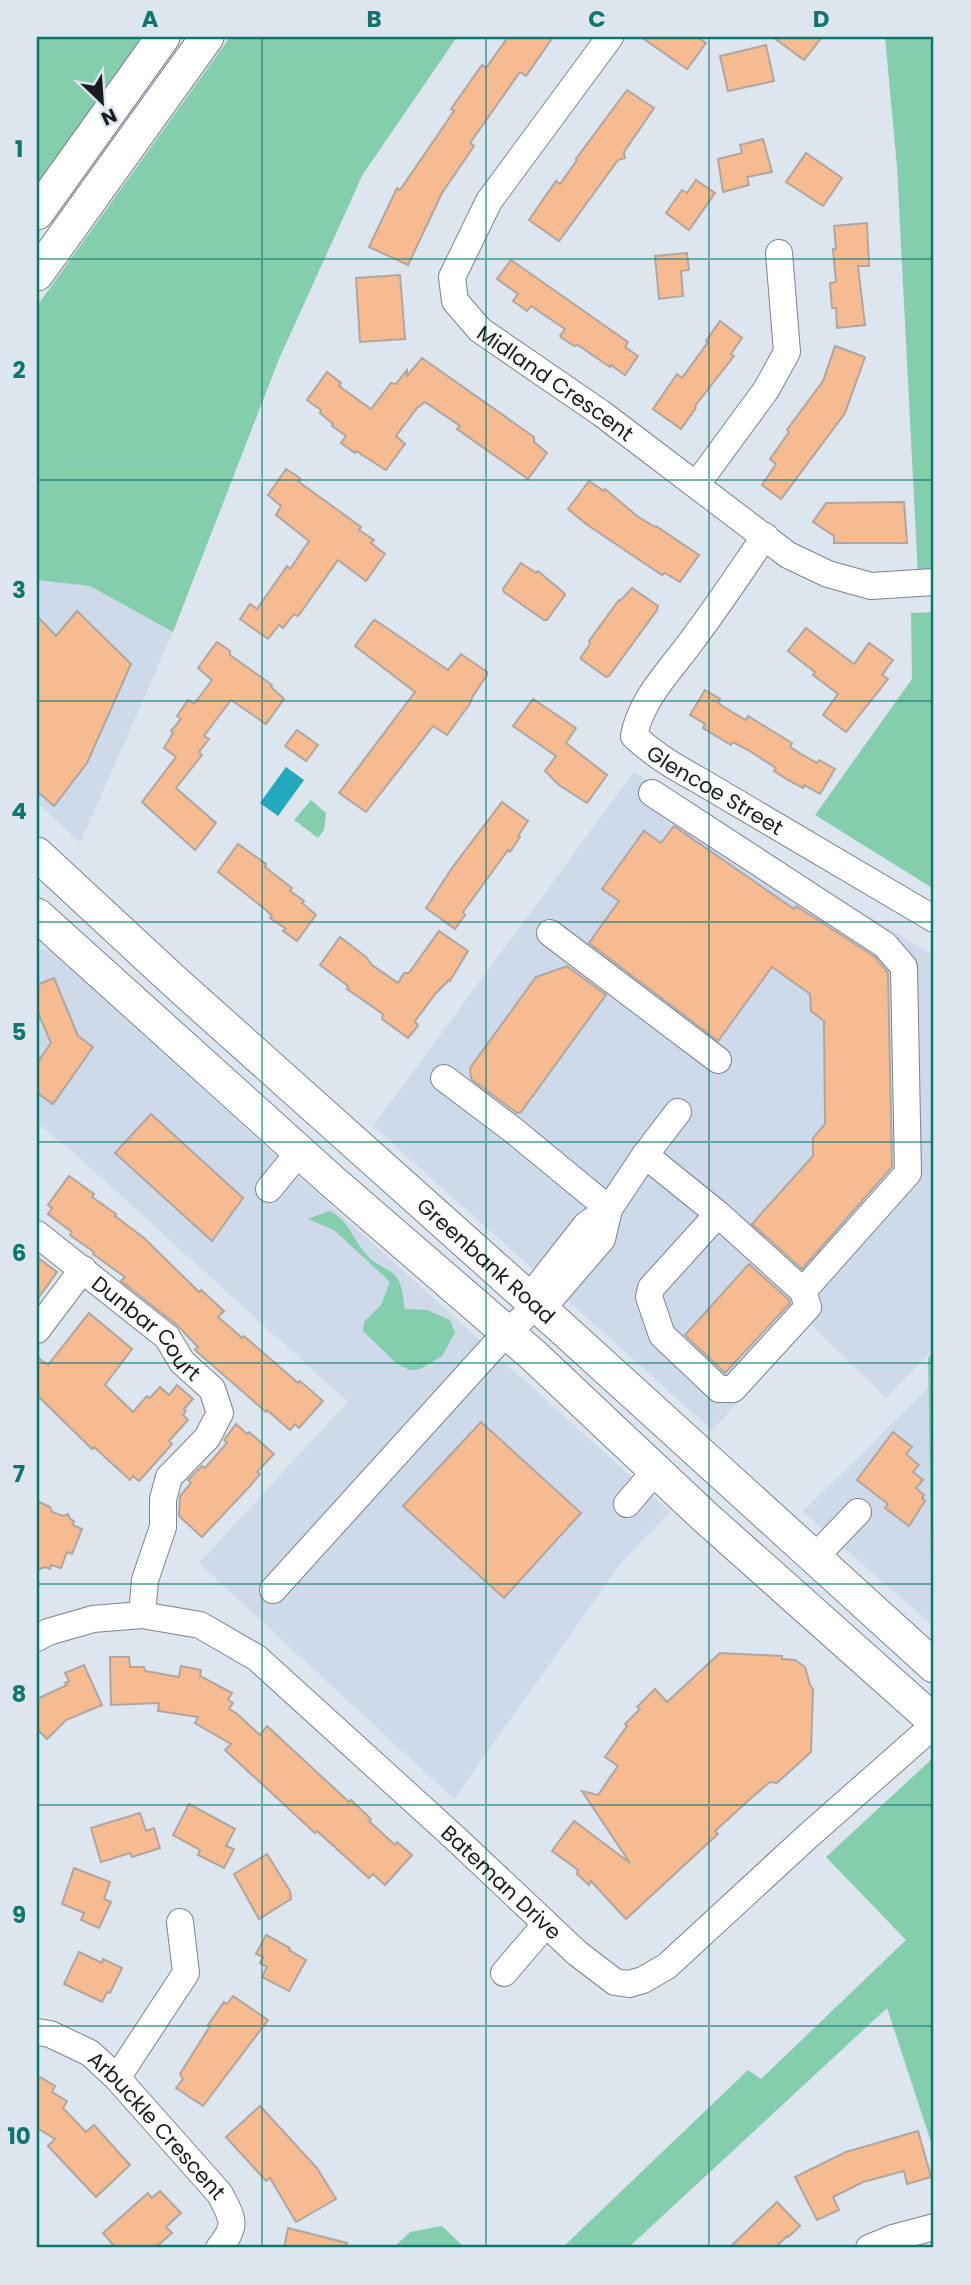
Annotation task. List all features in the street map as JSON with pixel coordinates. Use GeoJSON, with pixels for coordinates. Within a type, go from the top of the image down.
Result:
{"type":"FeatureCollection","features":[{"type":"Feature","properties":{"kind":"main road"},"geometry":{"type":"LineString","coordinates":[[37,214],[163,37]]}},
{"type":"Feature","properties":{"kind":"main road"},"geometry":{"type":"LineString","coordinates":[[37,274],[207,37]]}},
{"type":"Feature","properties":{"kind":"main road","name":"Greenbank Road"},"geometry":{"type":"LineString","coordinates":[[37,855],[174,982],[934,1666]]}},
{"type":"Feature","properties":{"kind":"main road","name":"Greenbank Road"},"geometry":{"type":"LineString","coordinates":[[37,915],[508,1333],[934,1723]]}},
{"type":"Feature","properties":{"kind":"main road"},"geometry":{"type":"LineString","coordinates":[[151,1016],[174,982]]}},
{"type":"Feature","properties":{"kind":"street","name":"Midland Crescent"},"geometry":{"type":"LineString","coordinates":[[610,37],[489,201],[453,277],[455,301],[480,330],[601,413],[788,555],[828,574],[871,586],[934,582]]}},
{"type":"Feature","properties":{"kind":"street"},"geometry":{"type":"LineString","coordinates":[[697,484],[766,390],[787,352],[779,253]]}},
{"type":"Feature","properties":{"kind":"street","name":"Glencoe Street"},"geometry":{"type":"LineString","coordinates":[[765,536],[694,639],[650,696],[637,718],[634,736],[672,767],[934,919]]}},
{"type":"Feature","properties":{"kind":"street"},"geometry":{"type":"LineString","coordinates":[[652,793],[885,945],[904,967],[908,1173],[803,1291]]}},
{"type":"Feature","properties":{"kind":"street"},"geometry":{"type":"LineString","coordinates":[[550,933],[718,1060]]}},
{"type":"Feature","properties":{"kind":"street"},"geometry":{"type":"LineString","coordinates":[[444,1078],[513,1130],[609,1209]]}},
{"type":"Feature","properties":{"kind":"street"},"geometry":{"type":"LineString","coordinates":[[274,1590],[535,1306],[539,1285],[586,1225],[609,1209],[678,1112]]}},
{"type":"Feature","properties":{"kind":"street"},"geometry":{"type":"LineString","coordinates":[[270,1189],[300,1151]]}},
{"type":"Feature","properties":{"kind":"street"},"geometry":{"type":"LineString","coordinates":[[645,1155],[718,1214],[803,1291],[808,1307],[733,1389],[719,1388],[662,1335],[649,1297],[651,1288],[718,1214]]}},
{"type":"Feature","properties":{"kind":"street","name":"Dunbar Court"},"geometry":{"type":"LineString","coordinates":[[37,1234],[167,1337],[182,1362],[212,1388],[220,1413],[207,1438],[169,1477],[163,1499],[163,1527],[145,1580],[142,1615]]}},
{"type":"Feature","properties":{"kind":"street","name":"Dunbar Court"},"geometry":{"type":"LineString","coordinates":[[37,1330],[83,1269]]}},
{"type":"Feature","properties":{"kind":"street"},"geometry":{"type":"LineString","coordinates":[[627,1504],[656,1470]]}},
{"type":"Feature","properties":{"kind":"street"},"geometry":{"type":"LineString","coordinates":[[815,1557],[858,1512]]}},
{"type":"Feature","properties":{"kind":"street","name":"Bateman Drive"},"geometry":{"type":"LineString","coordinates":[[37,1638],[48,1632],[93,1619],[142,1615],[201,1625],[257,1658],[577,1953],[615,1982],[629,1984],[643,1980],[667,1966],[934,1723]]}},
{"type":"Feature","properties":{"kind":"street"},"geometry":{"type":"LineString","coordinates":[[117,2078],[186,1973],[180,1922]]}},
{"type":"Feature","properties":{"kind":"street"},"geometry":{"type":"LineString","coordinates":[[504,1973],[546,1924]]}},
{"type":"Feature","properties":{"kind":"street","name":"Arbuckle Crescent"},"geometry":{"type":"LineString","coordinates":[[37,2032],[50,2034],[90,2053],[117,2078],[220,2194],[231,2217],[231,2232],[219,2248]]}},
{"type":"Feature","properties":{"kind":"street"},"geometry":{"type":"LineString","coordinates":[[869,2248],[893,2238],[934,2227]]}},
{"type":"Feature","properties":{"kind":"shaded area"},"geometry":{"type":"Polygon","coordinates":[[[37,580],[90,586],[173,632],[80,843],[37,802],[37,580]]]}},
{"type":"Feature","properties":{"kind":"shaded area"},"geometry":{"type":"Polygon","coordinates":[[[634,772],[934,956],[934,1349],[886,1398],[811,1324],[712,1430],[373,1126],[634,772]]]}},
{"type":"Feature","properties":{"kind":"shaded area"},"geometry":{"type":"Polygon","coordinates":[[[39,948],[53,951],[670,1512],[621,1563],[454,1799],[199,1563],[348,1402],[75,1154],[37,1123],[39,948]]]}},
{"type":"Feature","properties":{"kind":"shaded area"},"geometry":{"type":"Polygon","coordinates":[[[928,1388],[932,1625],[803,1512],[928,1388]]]}},
{"type":"Feature","properties":{"kind":"green space"},"geometry":{"type":"Polygon","coordinates":[[[37,37],[144,37],[37,188],[37,37]]]}},
{"type":"Feature","properties":{"kind":"green space"},"geometry":{"type":"Polygon","coordinates":[[[230,37],[457,37],[363,174],[279,359],[173,632],[90,586],[37,580],[37,306],[230,37]]]}},
{"type":"Feature","properties":{"kind":"green space"},"geometry":{"type":"Polygon","coordinates":[[[885,37],[930,37],[934,79],[934,575],[918,576],[897,167],[885,37]]]}},
{"type":"Feature","properties":{"kind":"green space"},"geometry":{"type":"Polygon","coordinates":[[[934,612],[934,889],[815,815],[912,679],[911,613],[934,612]]]}},
{"type":"Feature","properties":{"kind":"green space"},"geometry":{"type":"Polygon","coordinates":[[[311,800],[326,813],[324,830],[318,838],[294,820],[311,800]]]}},
{"type":"Feature","properties":{"kind":"green space"},"geometry":{"type":"Polygon","coordinates":[[[329,1211],[343,1221],[373,1261],[397,1277],[405,1309],[427,1310],[450,1320],[455,1333],[442,1356],[420,1369],[409,1370],[396,1363],[363,1331],[364,1322],[381,1305],[390,1282],[334,1230],[308,1219],[329,1211]]]}},
{"type":"Feature","properties":{"kind":"green space"},"geometry":{"type":"Polygon","coordinates":[[[934,1351],[934,1628],[928,1358],[934,1351]]]}},
{"type":"Feature","properties":{"kind":"green space"},"geometry":{"type":"Polygon","coordinates":[[[934,1757],[934,2151],[887,2008],[628,2248],[562,2248],[748,2070],[761,2079],[906,1940],[826,1857],[934,1757]]]}},
{"type":"Feature","properties":{"kind":"green space"},"geometry":{"type":"Polygon","coordinates":[[[442,2226],[465,2248],[393,2248],[410,2232],[442,2226]]]}},
{"type":"Feature","properties":{"kind":"water"},"geometry":{"type":"Polygon","coordinates":[[[286,767],[304,780],[278,816],[260,803],[286,767]]]}},
{"type":"Feature","properties":{"kind":"building"},"geometry":{"type":"Polygon","coordinates":[[[508,37],[553,37],[526,76],[520,72],[470,143],[474,146],[442,193],[408,265],[369,247],[397,188],[400,190],[482,65],[486,68],[508,37]]]}},
{"type":"Feature","properties":{"kind":"building"},"geometry":{"type":"Polygon","coordinates":[[[641,37],[697,37],[706,43],[687,69],[641,37]]]}},
{"type":"Feature","properties":{"kind":"building"},"geometry":{"type":"Polygon","coordinates":[[[773,37],[822,37],[804,60],[773,37]]]}},
{"type":"Feature","properties":{"kind":"building"},"geometry":{"type":"Polygon","coordinates":[[[766,45],[774,81],[728,91],[720,56],[766,45]]]}},
{"type":"Feature","properties":{"kind":"building"},"geometry":{"type":"Polygon","coordinates":[[[627,90],[654,108],[624,152],[625,158],[618,160],[559,241],[529,220],[556,181],[560,184],[627,90]]]}},
{"type":"Feature","properties":{"kind":"building"},"geometry":{"type":"Polygon","coordinates":[[[763,139],[772,172],[747,177],[749,185],[723,192],[718,159],[742,153],[740,145],[763,139]]]}},
{"type":"Feature","properties":{"kind":"building"},"geometry":{"type":"Polygon","coordinates":[[[806,153],[842,178],[823,206],[786,182],[806,153]]]}},
{"type":"Feature","properties":{"kind":"building"},"geometry":{"type":"Polygon","coordinates":[[[696,180],[715,193],[689,230],[666,213],[682,190],[687,193],[696,180]]]}},
{"type":"Feature","properties":{"kind":"building"},"geometry":{"type":"Polygon","coordinates":[[[867,223],[869,266],[858,266],[865,325],[837,328],[830,283],[836,282],[834,226],[867,223]]]}},
{"type":"Feature","properties":{"kind":"building"},"geometry":{"type":"Polygon","coordinates":[[[687,253],[689,270],[681,271],[683,296],[659,299],[655,256],[687,253]]]}},
{"type":"Feature","properties":{"kind":"building"},"geometry":{"type":"Polygon","coordinates":[[[511,260],[628,342],[625,347],[638,356],[625,375],[562,338],[560,336],[565,329],[531,306],[527,311],[513,301],[518,294],[497,279],[511,260]]]}},
{"type":"Feature","properties":{"kind":"building"},"geometry":{"type":"Polygon","coordinates":[[[400,275],[405,339],[360,342],[356,278],[400,275]]]}},
{"type":"Feature","properties":{"kind":"building"},"geometry":{"type":"Polygon","coordinates":[[[720,321],[742,338],[731,354],[734,356],[695,406],[681,429],[653,409],[677,374],[682,378],[720,321]]]}},
{"type":"Feature","properties":{"kind":"building"},"geometry":{"type":"Polygon","coordinates":[[[835,346],[865,357],[845,413],[781,499],[762,485],[776,464],[770,459],[789,432],[787,430],[823,381],[835,346]]]}},
{"type":"Feature","properties":{"kind":"building"},"geometry":{"type":"Polygon","coordinates":[[[422,358],[534,437],[534,442],[547,453],[528,479],[457,429],[460,426],[425,402],[417,408],[396,436],[405,444],[386,470],[341,443],[346,436],[332,426],[320,413],[321,410],[307,400],[327,372],[341,383],[339,386],[371,409],[391,383],[396,384],[407,370],[407,376],[422,358]]]}},
{"type":"Feature","properties":{"kind":"building"},"geometry":{"type":"Polygon","coordinates":[[[286,469],[300,478],[299,482],[361,527],[359,530],[374,540],[371,543],[385,554],[366,581],[338,560],[299,615],[294,614],[283,628],[279,625],[268,639],[240,619],[250,604],[257,609],[287,566],[290,569],[309,541],[276,515],[281,506],[268,495],[286,469]]]}},
{"type":"Feature","properties":{"kind":"building"},"geometry":{"type":"Polygon","coordinates":[[[589,481],[604,491],[605,489],[637,516],[699,555],[680,582],[665,573],[662,575],[568,509],[589,481]]]}},
{"type":"Feature","properties":{"kind":"building"},"geometry":{"type":"Polygon","coordinates":[[[904,502],[907,543],[834,543],[834,536],[813,522],[826,503],[904,502]]]}},
{"type":"Feature","properties":{"kind":"building"},"geometry":{"type":"Polygon","coordinates":[[[521,563],[536,573],[538,571],[565,595],[547,620],[504,592],[503,589],[521,563]]]}},
{"type":"Feature","properties":{"kind":"building"},"geometry":{"type":"Polygon","coordinates":[[[632,588],[658,606],[657,610],[606,677],[581,657],[590,644],[589,641],[619,600],[632,588]]]}},
{"type":"Feature","properties":{"kind":"building"},"geometry":{"type":"Polygon","coordinates":[[[77,611],[131,664],[87,763],[54,806],[37,791],[37,616],[56,636],[77,611]]]}},
{"type":"Feature","properties":{"kind":"building"},"geometry":{"type":"Polygon","coordinates":[[[375,620],[448,670],[461,654],[487,672],[487,675],[447,735],[433,726],[366,812],[339,793],[415,692],[355,646],[375,620]]]}},
{"type":"Feature","properties":{"kind":"building"},"geometry":{"type":"Polygon","coordinates":[[[806,628],[854,664],[869,643],[893,660],[882,675],[888,679],[846,732],[823,715],[838,694],[788,651],[806,628]]]}},
{"type":"Feature","properties":{"kind":"building"},"geometry":{"type":"Polygon","coordinates":[[[217,642],[230,651],[230,655],[272,685],[284,699],[266,724],[231,700],[204,736],[209,739],[199,752],[202,755],[176,788],[216,823],[195,850],[142,802],[176,757],[164,748],[173,733],[171,731],[181,719],[177,716],[188,700],[194,704],[212,680],[198,668],[217,642]]]}},
{"type":"Feature","properties":{"kind":"building"},"geometry":{"type":"Polygon","coordinates":[[[705,690],[720,699],[718,703],[732,712],[746,720],[748,716],[792,743],[790,747],[803,755],[835,769],[820,794],[788,780],[774,771],[776,768],[748,750],[733,742],[731,745],[703,728],[705,724],[690,715],[705,690]]]}},
{"type":"Feature","properties":{"kind":"building"},"geometry":{"type":"Polygon","coordinates":[[[533,699],[576,728],[566,743],[607,775],[587,803],[559,785],[545,771],[556,756],[513,726],[533,699]]]}},
{"type":"Feature","properties":{"kind":"building"},"geometry":{"type":"Polygon","coordinates":[[[297,730],[318,745],[306,761],[285,746],[297,730]]]}},
{"type":"Feature","properties":{"kind":"building"},"geometry":{"type":"Polygon","coordinates":[[[502,802],[528,821],[510,852],[508,850],[463,912],[465,915],[455,929],[426,908],[452,868],[502,802]]]}},
{"type":"Feature","properties":{"kind":"building"},"geometry":{"type":"Polygon","coordinates":[[[674,826],[794,909],[796,906],[875,957],[888,973],[892,1167],[802,1269],[752,1224],[813,1156],[813,1138],[825,1124],[824,1021],[811,1011],[810,994],[772,967],[718,1041],[589,943],[619,901],[602,889],[644,831],[661,843],[674,826]]]}},
{"type":"Feature","properties":{"kind":"building"},"geometry":{"type":"Polygon","coordinates":[[[238,844],[266,864],[265,867],[292,888],[290,891],[304,901],[302,903],[316,915],[297,941],[270,918],[272,916],[266,910],[218,872],[238,844]]]}},
{"type":"Feature","properties":{"kind":"building"},"geometry":{"type":"Polygon","coordinates":[[[439,931],[468,951],[450,981],[436,993],[415,1021],[418,1026],[408,1038],[382,1019],[383,1014],[347,989],[348,986],[320,965],[340,937],[398,983],[404,973],[409,973],[439,931]]]}},
{"type":"Feature","properties":{"kind":"building"},"geometry":{"type":"Polygon","coordinates":[[[567,966],[606,995],[521,1112],[517,1113],[471,1079],[470,1068],[536,977],[567,966]]]}},
{"type":"Feature","properties":{"kind":"building"},"geometry":{"type":"Polygon","coordinates":[[[54,978],[78,1036],[93,1047],[53,1104],[37,1093],[37,1063],[51,1043],[37,1010],[37,985],[54,978]]]}},
{"type":"Feature","properties":{"kind":"building"},"geometry":{"type":"Polygon","coordinates":[[[151,1114],[243,1198],[212,1241],[115,1153],[151,1114]]]}},
{"type":"Feature","properties":{"kind":"building"},"geometry":{"type":"Polygon","coordinates":[[[69,1176],[94,1194],[92,1197],[144,1238],[199,1292],[201,1290],[224,1311],[218,1317],[323,1401],[299,1428],[295,1424],[290,1430],[267,1410],[266,1412],[195,1350],[198,1347],[177,1325],[121,1281],[125,1277],[93,1254],[94,1252],[70,1235],[72,1232],[48,1214],[52,1208],[48,1205],[69,1176]]]}},
{"type":"Feature","properties":{"kind":"building"},"geometry":{"type":"Polygon","coordinates":[[[37,1257],[57,1272],[37,1300],[37,1257]]]}},
{"type":"Feature","properties":{"kind":"building"},"geometry":{"type":"Polygon","coordinates":[[[749,1264],[790,1303],[725,1373],[685,1335],[749,1264]]]}},
{"type":"Feature","properties":{"kind":"building"},"geometry":{"type":"Polygon","coordinates":[[[89,1313],[132,1349],[105,1385],[133,1412],[147,1396],[150,1398],[160,1387],[169,1395],[177,1385],[193,1399],[184,1409],[186,1411],[183,1415],[188,1420],[169,1441],[172,1444],[139,1481],[133,1476],[130,1480],[94,1447],[92,1449],[37,1395],[37,1357],[48,1365],[89,1313]]]}},
{"type":"Feature","properties":{"kind":"building"},"geometry":{"type":"Polygon","coordinates":[[[481,1422],[581,1513],[504,1598],[403,1506],[481,1422]]]}},
{"type":"Feature","properties":{"kind":"building"},"geometry":{"type":"Polygon","coordinates":[[[236,1424],[274,1454],[257,1472],[260,1474],[250,1486],[202,1537],[179,1516],[180,1496],[191,1483],[188,1480],[202,1466],[205,1468],[227,1443],[224,1440],[236,1424]]]}},
{"type":"Feature","properties":{"kind":"building"},"geometry":{"type":"Polygon","coordinates":[[[893,1432],[912,1447],[906,1454],[919,1465],[913,1472],[923,1480],[916,1488],[924,1495],[922,1498],[925,1501],[909,1526],[885,1508],[888,1504],[857,1480],[893,1432]]]}},
{"type":"Feature","properties":{"kind":"building"},"geometry":{"type":"Polygon","coordinates":[[[37,1501],[50,1507],[52,1512],[63,1516],[68,1514],[74,1521],[73,1525],[82,1529],[72,1554],[67,1552],[61,1568],[51,1565],[50,1569],[45,1567],[37,1570],[37,1501]]]}},
{"type":"Feature","properties":{"kind":"building"},"geometry":{"type":"Polygon","coordinates":[[[720,1653],[782,1656],[782,1659],[795,1660],[805,1667],[813,1689],[811,1752],[777,1783],[770,1782],[750,1799],[715,1831],[718,1834],[626,1919],[591,1881],[589,1885],[577,1874],[578,1870],[552,1851],[574,1821],[630,1863],[582,1791],[598,1795],[618,1766],[605,1757],[627,1726],[625,1724],[640,1709],[637,1707],[655,1689],[667,1702],[720,1653]]]}},
{"type":"Feature","properties":{"kind":"building"},"geometry":{"type":"Polygon","coordinates":[[[110,1657],[129,1657],[130,1667],[144,1667],[145,1671],[179,1677],[181,1666],[201,1670],[200,1676],[232,1693],[228,1700],[233,1703],[229,1709],[260,1735],[267,1726],[349,1802],[351,1800],[395,1845],[397,1842],[412,1855],[385,1885],[373,1874],[369,1878],[317,1831],[315,1833],[225,1750],[231,1744],[195,1723],[198,1717],[158,1711],[159,1703],[111,1705],[110,1657]]]}},
{"type":"Feature","properties":{"kind":"building"},"geometry":{"type":"Polygon","coordinates":[[[84,1665],[102,1705],[66,1720],[47,1739],[37,1729],[37,1699],[67,1685],[65,1683],[69,1681],[65,1673],[84,1665]]]}},
{"type":"Feature","properties":{"kind":"building"},"geometry":{"type":"Polygon","coordinates":[[[189,1804],[235,1829],[226,1846],[234,1849],[224,1868],[198,1855],[200,1850],[173,1835],[189,1804]]]}},
{"type":"Feature","properties":{"kind":"building"},"geometry":{"type":"Polygon","coordinates":[[[140,1813],[146,1831],[154,1828],[160,1848],[132,1857],[130,1853],[101,1862],[91,1828],[140,1813]]]}},
{"type":"Feature","properties":{"kind":"building"},"geometry":{"type":"Polygon","coordinates":[[[267,1854],[290,1891],[291,1899],[259,1919],[234,1874],[267,1854]]]}},
{"type":"Feature","properties":{"kind":"building"},"geometry":{"type":"Polygon","coordinates":[[[74,1868],[110,1882],[104,1899],[111,1902],[99,1928],[81,1920],[84,1913],[62,1904],[74,1868]]]}},
{"type":"Feature","properties":{"kind":"building"},"geometry":{"type":"Polygon","coordinates":[[[266,1935],[306,1960],[289,1991],[262,1977],[267,1967],[260,1963],[263,1957],[256,1954],[266,1935]]]}},
{"type":"Feature","properties":{"kind":"building"},"geometry":{"type":"Polygon","coordinates":[[[79,1952],[102,1963],[103,1959],[122,1968],[110,1993],[107,1992],[102,2002],[64,1984],[79,1952]]]}},
{"type":"Feature","properties":{"kind":"building"},"geometry":{"type":"Polygon","coordinates":[[[233,1996],[268,2020],[203,2106],[176,2088],[183,2079],[180,2074],[210,2026],[208,2025],[224,2002],[227,2004],[233,1996]]]}},
{"type":"Feature","properties":{"kind":"building"},"geometry":{"type":"Polygon","coordinates":[[[37,2075],[55,2086],[52,2092],[67,2101],[63,2108],[86,2132],[94,2125],[130,2165],[96,2197],[48,2146],[55,2139],[37,2128],[37,2075]]]}},
{"type":"Feature","properties":{"kind":"building"},"geometry":{"type":"Polygon","coordinates":[[[260,2106],[317,2168],[336,2199],[296,2222],[270,2178],[266,2181],[226,2137],[260,2106]]]}},
{"type":"Feature","properties":{"kind":"building"},"geometry":{"type":"Polygon","coordinates":[[[918,2131],[931,2177],[907,2184],[904,2171],[863,2182],[833,2197],[839,2210],[817,2220],[795,2177],[846,2152],[918,2131]]]}},
{"type":"Feature","properties":{"kind":"building"},"geometry":{"type":"Polygon","coordinates":[[[160,2191],[181,2213],[166,2227],[172,2233],[155,2248],[116,2248],[103,2233],[148,2193],[152,2198],[160,2191]]]}},
{"type":"Feature","properties":{"kind":"building"},"geometry":{"type":"Polygon","coordinates":[[[777,2202],[800,2226],[775,2248],[729,2248],[777,2202]]]}},
{"type":"Feature","properties":{"kind":"building"},"geometry":{"type":"Polygon","coordinates":[[[288,2228],[347,2243],[346,2248],[284,2248],[288,2228]]]}}]}
